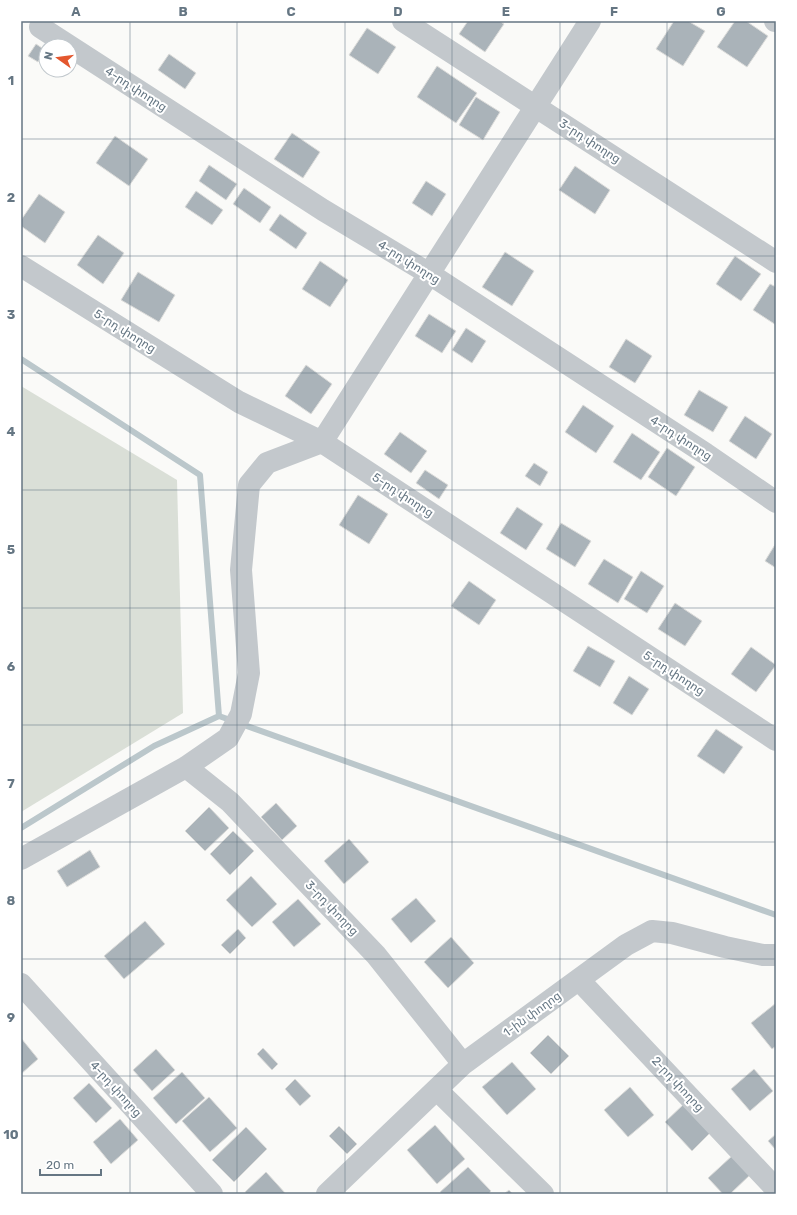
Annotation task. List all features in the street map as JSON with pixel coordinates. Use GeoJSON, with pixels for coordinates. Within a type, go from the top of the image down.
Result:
{"type":"FeatureCollection","features":[{"type":"Feature","properties":{"kind":"street","name":"3-րդ փողոց"},"geometry":{"type":"LineString","coordinates":[[403,21],[776,262]]}},
{"type":"Feature","properties":{"kind":"street"},"geometry":{"type":"LineString","coordinates":[[21,859],[186,767],[228,738],[241,714],[249,673],[241,570],[249,485],[267,463],[322,442],[428,273],[458,230],[590,21]]}},
{"type":"Feature","properties":{"kind":"street","name":"4-րդ փողոց"},"geometry":{"type":"LineString","coordinates":[[40,27],[323,210],[428,273],[706,454],[776,502]]}},
{"type":"Feature","properties":{"kind":"street","name":"5-րդ փողոց"},"geometry":{"type":"LineString","coordinates":[[21,266],[239,402],[322,442],[776,740]]}},
{"type":"Feature","properties":{"kind":"street","name":"3-րդ փողոց"},"geometry":{"type":"LineString","coordinates":[[186,767],[230,802],[376,955],[463,1064]]}},
{"type":"Feature","properties":{"kind":"street","name":"1-ին փողոց"},"geometry":{"type":"LineString","coordinates":[[327,1194],[438,1090],[463,1064],[626,945],[652,931],[672,933],[724,947],[776,955]]}},
{"type":"Feature","properties":{"kind":"street","name":"2-րդ փողոց"},"geometry":{"type":"LineString","coordinates":[[579,980],[776,1189]]}},
{"type":"Feature","properties":{"kind":"street","name":"4-րդ փողոց"},"geometry":{"type":"LineString","coordinates":[[21,984],[212,1194]]}},
{"type":"Feature","properties":{"kind":"street"},"geometry":{"type":"LineString","coordinates":[[438,1090],[543,1194]]}},
{"type":"Feature","properties":{"kind":"shaded area"},"geometry":{"type":"Polygon","coordinates":[[[21,386],[177,480],[183,713],[21,812],[21,386]]]}},
{"type":"Feature","properties":{"kind":"building"},"geometry":{"type":"Polygon","coordinates":[[[468,21],[499,21],[504,24],[485,52],[459,34],[468,21]]]}},
{"type":"Feature","properties":{"kind":"building"},"geometry":{"type":"Polygon","coordinates":[[[674,21],[688,21],[705,31],[683,66],[656,49],[674,21]]]}},
{"type":"Feature","properties":{"kind":"building"},"geometry":{"type":"Polygon","coordinates":[[[735,21],[746,21],[768,36],[747,67],[717,47],[735,21]]]}},
{"type":"Feature","properties":{"kind":"building"},"geometry":{"type":"Polygon","coordinates":[[[367,28],[396,47],[378,74],[349,55],[367,28]]]}},
{"type":"Feature","properties":{"kind":"building"},"geometry":{"type":"Polygon","coordinates":[[[36,44],[38,45],[38,62],[28,56],[36,44]]]}},
{"type":"Feature","properties":{"kind":"building"},"geometry":{"type":"Polygon","coordinates":[[[169,54],[196,73],[185,89],[158,70],[169,54]]]}},
{"type":"Feature","properties":{"kind":"building"},"geometry":{"type":"Polygon","coordinates":[[[437,66],[477,93],[456,123],[417,97],[437,66]]]}},
{"type":"Feature","properties":{"kind":"building"},"geometry":{"type":"Polygon","coordinates":[[[476,97],[500,112],[483,140],[459,125],[476,97]]]}},
{"type":"Feature","properties":{"kind":"building"},"geometry":{"type":"Polygon","coordinates":[[[292,133],[320,152],[303,178],[274,159],[292,133]]]}},
{"type":"Feature","properties":{"kind":"building"},"geometry":{"type":"Polygon","coordinates":[[[115,136],[148,159],[129,186],[96,163],[115,136]]]}},
{"type":"Feature","properties":{"kind":"building"},"geometry":{"type":"Polygon","coordinates":[[[209,165],[237,184],[226,200],[199,181],[209,165]]]}},
{"type":"Feature","properties":{"kind":"building"},"geometry":{"type":"Polygon","coordinates":[[[575,166],[610,190],[595,214],[559,190],[575,166]]]}},
{"type":"Feature","properties":{"kind":"building"},"geometry":{"type":"Polygon","coordinates":[[[426,181],[446,194],[432,216],[412,203],[426,181]]]}},
{"type":"Feature","properties":{"kind":"building"},"geometry":{"type":"Polygon","coordinates":[[[244,188],[271,207],[260,223],[233,204],[244,188]]]}},
{"type":"Feature","properties":{"kind":"building"},"geometry":{"type":"Polygon","coordinates":[[[196,191],[223,210],[212,225],[185,207],[196,191]]]}},
{"type":"Feature","properties":{"kind":"building"},"geometry":{"type":"Polygon","coordinates":[[[39,194],[65,212],[45,243],[21,226],[21,220],[39,194]]]}},
{"type":"Feature","properties":{"kind":"building"},"geometry":{"type":"Polygon","coordinates":[[[280,214],[307,233],[296,249],[269,230],[280,214]]]}},
{"type":"Feature","properties":{"kind":"building"},"geometry":{"type":"Polygon","coordinates":[[[98,235],[124,253],[103,284],[77,265],[98,235]]]}},
{"type":"Feature","properties":{"kind":"building"},"geometry":{"type":"Polygon","coordinates":[[[505,252],[534,271],[512,306],[482,287],[505,252]]]}},
{"type":"Feature","properties":{"kind":"building"},"geometry":{"type":"Polygon","coordinates":[[[735,256],[761,274],[741,301],[716,284],[735,256]]]}},
{"type":"Feature","properties":{"kind":"building"},"geometry":{"type":"Polygon","coordinates":[[[320,261],[348,280],[330,307],[302,289],[320,261]]]}},
{"type":"Feature","properties":{"kind":"building"},"geometry":{"type":"Polygon","coordinates":[[[138,272],[175,295],[159,322],[121,300],[138,272]]]}},
{"type":"Feature","properties":{"kind":"building"},"geometry":{"type":"Polygon","coordinates":[[[770,284],[776,287],[776,325],[753,310],[770,284]]]}},
{"type":"Feature","properties":{"kind":"building"},"geometry":{"type":"Polygon","coordinates":[[[429,314],[456,331],[442,353],[415,336],[429,314]]]}},
{"type":"Feature","properties":{"kind":"building"},"geometry":{"type":"Polygon","coordinates":[[[466,328],[486,341],[472,363],[452,350],[466,328]]]}},
{"type":"Feature","properties":{"kind":"building"},"geometry":{"type":"Polygon","coordinates":[[[626,339],[652,356],[635,383],[609,367],[626,339]]]}},
{"type":"Feature","properties":{"kind":"building"},"geometry":{"type":"Polygon","coordinates":[[[306,365],[332,384],[311,414],[285,396],[306,365]]]}},
{"type":"Feature","properties":{"kind":"building"},"geometry":{"type":"Polygon","coordinates":[[[699,390],[728,407],[713,432],[684,415],[699,390]]]}},
{"type":"Feature","properties":{"kind":"building"},"geometry":{"type":"Polygon","coordinates":[[[583,405],[614,426],[596,453],[565,432],[583,405]]]}},
{"type":"Feature","properties":{"kind":"building"},"geometry":{"type":"Polygon","coordinates":[[[745,416],[772,434],[756,459],[729,441],[745,416]]]}},
{"type":"Feature","properties":{"kind":"building"},"geometry":{"type":"Polygon","coordinates":[[[400,432],[427,451],[411,473],[384,454],[400,432]]]}},
{"type":"Feature","properties":{"kind":"building"},"geometry":{"type":"Polygon","coordinates":[[[632,433],[660,452],[641,480],[613,462],[632,433]]]}},
{"type":"Feature","properties":{"kind":"building"},"geometry":{"type":"Polygon","coordinates":[[[667,448],[695,467],[676,496],[648,477],[667,448]]]}},
{"type":"Feature","properties":{"kind":"building"},"geometry":{"type":"Polygon","coordinates":[[[534,463],[548,472],[540,486],[525,476],[534,463]]]}},
{"type":"Feature","properties":{"kind":"building"},"geometry":{"type":"Polygon","coordinates":[[[425,470],[448,485],[439,499],[416,483],[425,470]]]}},
{"type":"Feature","properties":{"kind":"building"},"geometry":{"type":"Polygon","coordinates":[[[358,495],[388,514],[369,544],[339,525],[358,495]]]}},
{"type":"Feature","properties":{"kind":"building"},"geometry":{"type":"Polygon","coordinates":[[[517,507],[543,524],[526,550],[500,533],[517,507]]]}},
{"type":"Feature","properties":{"kind":"building"},"geometry":{"type":"Polygon","coordinates":[[[561,523],[591,541],[575,567],[546,549],[561,523]]]}},
{"type":"Feature","properties":{"kind":"building"},"geometry":{"type":"Polygon","coordinates":[[[776,543],[776,568],[765,561],[776,543]]]}},
{"type":"Feature","properties":{"kind":"building"},"geometry":{"type":"Polygon","coordinates":[[[604,559],[633,577],[618,603],[588,584],[604,559]]]}},
{"type":"Feature","properties":{"kind":"building"},"geometry":{"type":"Polygon","coordinates":[[[641,571],[664,586],[647,613],[624,599],[641,571]]]}},
{"type":"Feature","properties":{"kind":"building"},"geometry":{"type":"Polygon","coordinates":[[[469,581],[496,600],[479,625],[451,606],[469,581]]]}},
{"type":"Feature","properties":{"kind":"building"},"geometry":{"type":"Polygon","coordinates":[[[675,603],[702,621],[685,646],[658,629],[675,603]]]}},
{"type":"Feature","properties":{"kind":"building"},"geometry":{"type":"Polygon","coordinates":[[[588,646],[615,661],[600,687],[573,671],[588,646]]]}},
{"type":"Feature","properties":{"kind":"building"},"geometry":{"type":"Polygon","coordinates":[[[751,647],[776,665],[756,692],[731,674],[751,647]]]}},
{"type":"Feature","properties":{"kind":"building"},"geometry":{"type":"Polygon","coordinates":[[[629,676],[649,689],[632,715],[613,703],[629,676]]]}},
{"type":"Feature","properties":{"kind":"building"},"geometry":{"type":"Polygon","coordinates":[[[716,729],[743,747],[724,774],[697,756],[716,729]]]}},
{"type":"Feature","properties":{"kind":"building"},"geometry":{"type":"Polygon","coordinates":[[[276,803],[297,826],[282,840],[261,817],[276,803]]]}},
{"type":"Feature","properties":{"kind":"building"},"geometry":{"type":"Polygon","coordinates":[[[209,807],[229,828],[205,851],[185,831],[209,807]]]}},
{"type":"Feature","properties":{"kind":"building"},"geometry":{"type":"Polygon","coordinates":[[[233,831],[254,851],[230,875],[210,854],[233,831]]]}},
{"type":"Feature","properties":{"kind":"building"},"geometry":{"type":"Polygon","coordinates":[[[349,839],[369,862],[344,884],[324,861],[349,839]]]}},
{"type":"Feature","properties":{"kind":"building"},"geometry":{"type":"Polygon","coordinates":[[[90,850],[100,867],[67,887],[57,871],[90,850]]]}},
{"type":"Feature","properties":{"kind":"building"},"geometry":{"type":"Polygon","coordinates":[[[251,876],[277,904],[252,927],[226,900],[251,876]]]}},
{"type":"Feature","properties":{"kind":"building"},"geometry":{"type":"Polygon","coordinates":[[[416,898],[436,921],[411,943],[391,919],[416,898]]]}},
{"type":"Feature","properties":{"kind":"building"},"geometry":{"type":"Polygon","coordinates":[[[298,899],[321,924],[294,947],[272,922],[298,899]]]}},
{"type":"Feature","properties":{"kind":"building"},"geometry":{"type":"Polygon","coordinates":[[[145,921],[165,944],[124,979],[104,956],[145,921]]]}},
{"type":"Feature","properties":{"kind":"building"},"geometry":{"type":"Polygon","coordinates":[[[238,929],[246,938],[230,954],[221,945],[238,929]]]}},
{"type":"Feature","properties":{"kind":"building"},"geometry":{"type":"Polygon","coordinates":[[[451,937],[474,963],[448,988],[424,962],[451,937]]]}},
{"type":"Feature","properties":{"kind":"building"},"geometry":{"type":"Polygon","coordinates":[[[776,1003],[776,1046],[772,1049],[751,1023],[776,1003]]]}},
{"type":"Feature","properties":{"kind":"building"},"geometry":{"type":"Polygon","coordinates":[[[548,1035],[569,1056],[551,1074],[530,1053],[548,1035]]]}},
{"type":"Feature","properties":{"kind":"building"},"geometry":{"type":"Polygon","coordinates":[[[21,1038],[38,1059],[21,1074],[21,1038]]]}},
{"type":"Feature","properties":{"kind":"building"},"geometry":{"type":"Polygon","coordinates":[[[263,1048],[278,1064],[272,1070],[257,1054],[263,1048]]]}},
{"type":"Feature","properties":{"kind":"building"},"geometry":{"type":"Polygon","coordinates":[[[156,1049],[175,1070],[152,1091],[133,1070],[156,1049]]]}},
{"type":"Feature","properties":{"kind":"building"},"geometry":{"type":"Polygon","coordinates":[[[512,1062],[536,1089],[507,1115],[482,1087],[512,1062]]]}},
{"type":"Feature","properties":{"kind":"building"},"geometry":{"type":"Polygon","coordinates":[[[754,1069],[773,1091],[750,1111],[731,1089],[754,1069]]]}},
{"type":"Feature","properties":{"kind":"building"},"geometry":{"type":"Polygon","coordinates":[[[182,1072],[205,1098],[176,1124],[153,1098],[182,1072]]]}},
{"type":"Feature","properties":{"kind":"building"},"geometry":{"type":"Polygon","coordinates":[[[295,1079],[311,1096],[300,1106],[285,1089],[295,1079]]]}},
{"type":"Feature","properties":{"kind":"building"},"geometry":{"type":"Polygon","coordinates":[[[89,1083],[112,1108],[96,1123],[73,1098],[89,1083]]]}},
{"type":"Feature","properties":{"kind":"building"},"geometry":{"type":"Polygon","coordinates":[[[630,1087],[654,1115],[628,1137],[604,1110],[630,1087]]]}},
{"type":"Feature","properties":{"kind":"building"},"geometry":{"type":"Polygon","coordinates":[[[209,1097],[237,1128],[210,1152],[182,1121],[209,1097]]]}},
{"type":"Feature","properties":{"kind":"building"},"geometry":{"type":"Polygon","coordinates":[[[685,1103],[712,1131],[692,1151],[665,1122],[685,1103]]]}},
{"type":"Feature","properties":{"kind":"building"},"geometry":{"type":"Polygon","coordinates":[[[120,1119],[138,1140],[111,1164],[93,1142],[120,1119]]]}},
{"type":"Feature","properties":{"kind":"building"},"geometry":{"type":"Polygon","coordinates":[[[435,1125],[465,1159],[437,1184],[407,1150],[435,1125]]]}},
{"type":"Feature","properties":{"kind":"building"},"geometry":{"type":"Polygon","coordinates":[[[339,1126],[357,1144],[347,1154],[329,1136],[339,1126]]]}},
{"type":"Feature","properties":{"kind":"building"},"geometry":{"type":"Polygon","coordinates":[[[246,1127],[267,1149],[234,1182],[212,1160],[246,1127]]]}},
{"type":"Feature","properties":{"kind":"building"},"geometry":{"type":"Polygon","coordinates":[[[776,1134],[776,1150],[768,1141],[776,1134]]]}},
{"type":"Feature","properties":{"kind":"building"},"geometry":{"type":"Polygon","coordinates":[[[733,1155],[751,1174],[730,1194],[723,1194],[708,1178],[733,1155]]]}},
{"type":"Feature","properties":{"kind":"building"},"geometry":{"type":"Polygon","coordinates":[[[468,1167],[491,1191],[488,1194],[442,1194],[440,1192],[468,1167]]]}},
{"type":"Feature","properties":{"kind":"building"},"geometry":{"type":"Polygon","coordinates":[[[266,1172],[286,1194],[246,1194],[245,1192],[266,1172]]]}},
{"type":"Feature","properties":{"kind":"building"},"geometry":{"type":"Polygon","coordinates":[[[509,1190],[513,1194],[504,1194],[509,1190]]]}},
{"type":"Feature","properties":{"kind":"waterway"},"geometry":{"type":"LineString","coordinates":[[21,359],[200,475],[219,716]]}},
{"type":"Feature","properties":{"kind":"waterway"},"geometry":{"type":"LineString","coordinates":[[21,828],[154,746],[219,716],[776,915]]}}]}
